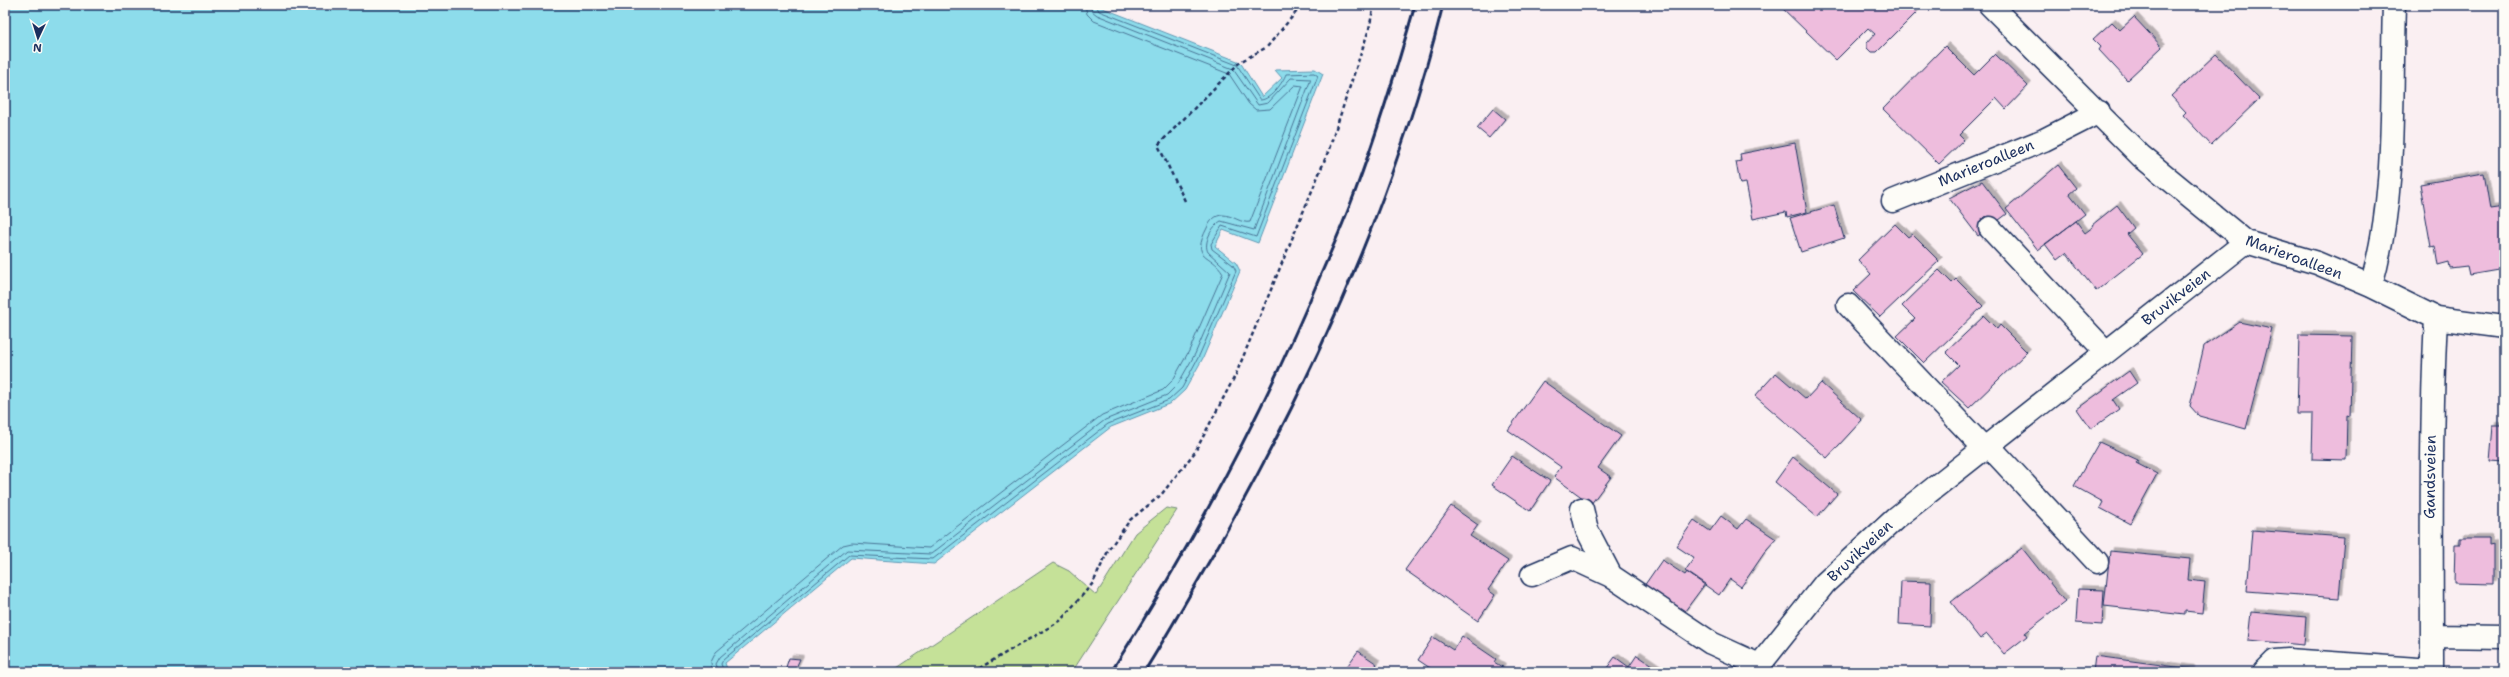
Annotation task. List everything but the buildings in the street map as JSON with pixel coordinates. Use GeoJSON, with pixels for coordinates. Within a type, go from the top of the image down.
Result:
{"type":"FeatureCollection","features":[{"type":"Feature","properties":{"kind":"street","name":"Marieroalleen"},"geometry":{"type":"LineString","coordinates":[[1990,5],[2099,112],[2141,156],[2246,242],[2317,264],[2371,286],[2436,318],[2504,327]]}},
{"type":"Feature","properties":{"kind":"street"},"geometry":{"type":"LineString","coordinates":[[2371,286],[2382,250],[2388,211],[2394,5]]}},
{"type":"Feature","properties":{"kind":"street","name":"Marieroalleen"},"geometry":{"type":"LineString","coordinates":[[1892,200],[2044,140],[2099,112]]}},
{"type":"Feature","properties":{"kind":"street"},"geometry":{"type":"LineString","coordinates":[[1990,228],[2106,352]]}},
{"type":"Feature","properties":{"kind":"street","name":"Bruvikveien"},"geometry":{"type":"LineString","coordinates":[[1756,669],[1825,583],[1896,518],[2246,242]]}},
{"type":"Feature","properties":{"kind":"street"},"geometry":{"type":"LineString","coordinates":[[1848,305],[1986,446],[2096,562]]}},
{"type":"Feature","properties":{"kind":"street","name":"Gandsveien"},"geometry":{"type":"LineString","coordinates":[[2264,672],[2275,661],[2288,660],[2432,671],[2430,521],[2431,405],[2436,318]]}},
{"type":"Feature","properties":{"kind":"street"},"geometry":{"type":"LineString","coordinates":[[1582,509],[1587,530],[1611,576]]}},
{"type":"Feature","properties":{"kind":"street"},"geometry":{"type":"LineString","coordinates":[[1532,575],[1572,558],[1611,576],[1711,643],[1756,669]]}},
{"type":"Feature","properties":{"kind":"street"},"geometry":{"type":"LineString","coordinates":[[2432,636],[2504,637]]}},
{"type":"Feature","properties":{"kind":"path"},"geometry":{"type":"LineString","coordinates":[[1185,201],[1158,145],[1240,62],[1267,47],[1302,5]]}},
{"type":"Feature","properties":{"kind":"path"},"geometry":{"type":"LineString","coordinates":[[973,672],[1060,621],[1093,583],[1108,549],[1130,520],[1161,495],[1195,452],[1236,374],[1328,152],[1369,30],[1374,5]]}},
{"type":"Feature","properties":{"kind":"green space"},"geometry":{"type":"Polygon","coordinates":[[[1166,508],[1177,510],[1072,672],[891,672],[1053,563],[1069,571],[1096,595],[1135,533],[1166,508]]]}},
{"type":"Feature","properties":{"kind":"water"},"geometry":{"type":"Polygon","coordinates":[[[5,5],[1095,5],[1240,62],[1262,97],[1282,78],[1275,70],[1315,69],[1323,74],[1258,243],[1223,230],[1215,246],[1236,263],[1240,271],[1203,358],[1185,390],[1171,403],[1111,427],[934,564],[851,558],[725,663],[728,672],[5,672],[5,5]]]}},
{"type":"Feature","properties":{"kind":"railway"},"geometry":{"type":"LineString","coordinates":[[1111,672],[1170,576],[1225,478],[1299,326],[1343,223],[1363,169],[1387,99],[1415,5]]}},
{"type":"Feature","properties":{"kind":"railway"},"geometry":{"type":"LineString","coordinates":[[1144,672],[1213,555],[1249,490],[1317,356],[1347,288],[1401,148],[1443,5]]}}]}
